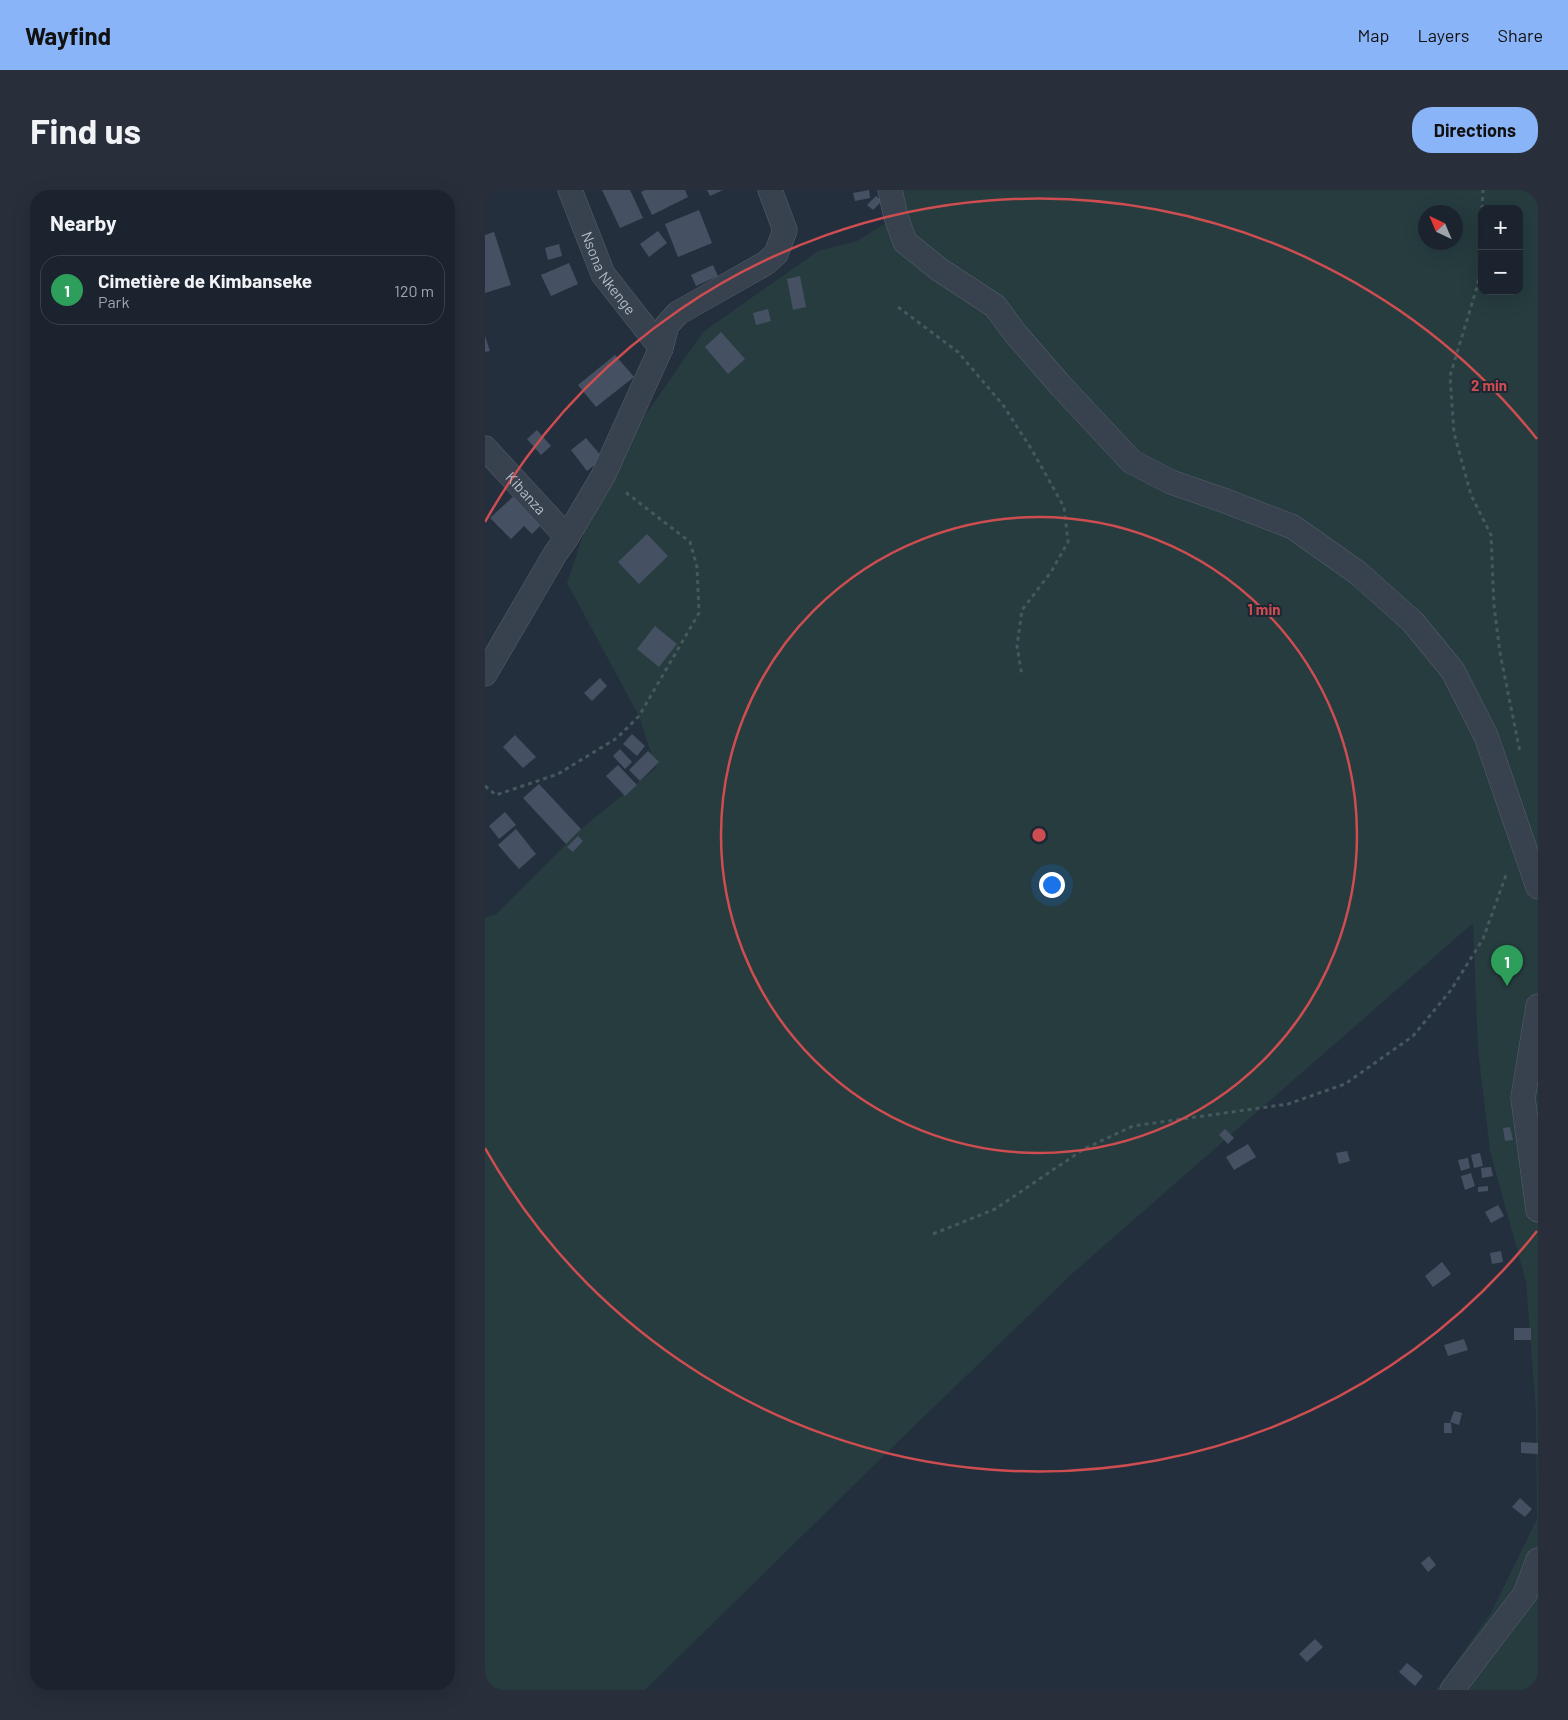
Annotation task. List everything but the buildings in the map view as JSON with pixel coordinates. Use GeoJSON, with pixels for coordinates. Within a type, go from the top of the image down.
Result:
{"type":"FeatureCollection","features":[{"type":"Feature","properties":{"kind":"street","name":"Nsona Nkenge"},"geometry":{"type":"LineString","coordinates":[[571,190],[603,274],[661,348]]}},
{"type":"Feature","properties":{"kind":"street"},"geometry":{"type":"LineString","coordinates":[[488,662],[603,476],[661,348],[667,325],[678,313],[766,263],[776,254],[785,230],[770,190]]}},
{"type":"Feature","properties":{"kind":"street"},"geometry":{"type":"LineString","coordinates":[[890,190],[896,217],[905,242],[940,270],[995,306],[1015,333],[1061,386],[1132,462],[1171,482],[1293,527],[1358,574],[1413,622],[1453,671],[1486,736],[1538,887]]}},
{"type":"Feature","properties":{"kind":"street","name":"Kibanza"},"geometry":{"type":"LineString","coordinates":[[485,448],[567,537]]}},
{"type":"Feature","properties":{"kind":"street"},"geometry":{"type":"LineString","coordinates":[[1538,1006],[1523,1098],[1538,1210]]}},
{"type":"Feature","properties":{"kind":"street"},"geometry":{"type":"LineString","coordinates":[[1453,1690],[1525,1594],[1538,1560]]}},
{"type":"Feature","properties":{"kind":"path"},"geometry":{"type":"LineString","coordinates":[[1482,205],[1483,190]]}},
{"type":"Feature","properties":{"kind":"path"},"geometry":{"type":"LineString","coordinates":[[1478,282],[1449,376],[1454,433],[1471,495],[1491,535],[1494,606],[1500,653],[1521,755]]}},
{"type":"Feature","properties":{"kind":"path"},"geometry":{"type":"LineString","coordinates":[[898,307],[958,352],[1003,405],[1032,450],[1064,507],[1068,542],[1051,572],[1022,610],[1017,646],[1022,676]]}},
{"type":"Feature","properties":{"kind":"path"},"geometry":{"type":"LineString","coordinates":[[485,786],[496,795],[558,774],[617,738],[639,716],[699,613],[697,567],[690,542],[603,476]]}},
{"type":"Feature","properties":{"kind":"path"},"geometry":{"type":"LineString","coordinates":[[933,1234],[995,1209],[1084,1149],[1133,1126],[1288,1104],[1345,1084],[1413,1036],[1451,990],[1483,938],[1520,837]]}},
{"type":"Feature","properties":{"kind":"green space"},"geometry":{"type":"Polygon","coordinates":[[[890,190],[1538,190],[1538,1690],[1436,1690],[1491,1613],[1537,1519],[1536,1412],[1526,1282],[1490,1151],[1478,1050],[1473,923],[1074,1272],[645,1690],[485,1690],[485,918],[496,914],[581,829],[656,768],[639,716],[567,583],[603,476],[703,332],[818,251],[857,241],[896,217],[890,190]]]}},
{"type":"Feature","properties":{"kind":"place","name":"Cimetière de Kimbanseke"},"geometry":{"type":"Point","coordinates":[1507,986]}}]}
